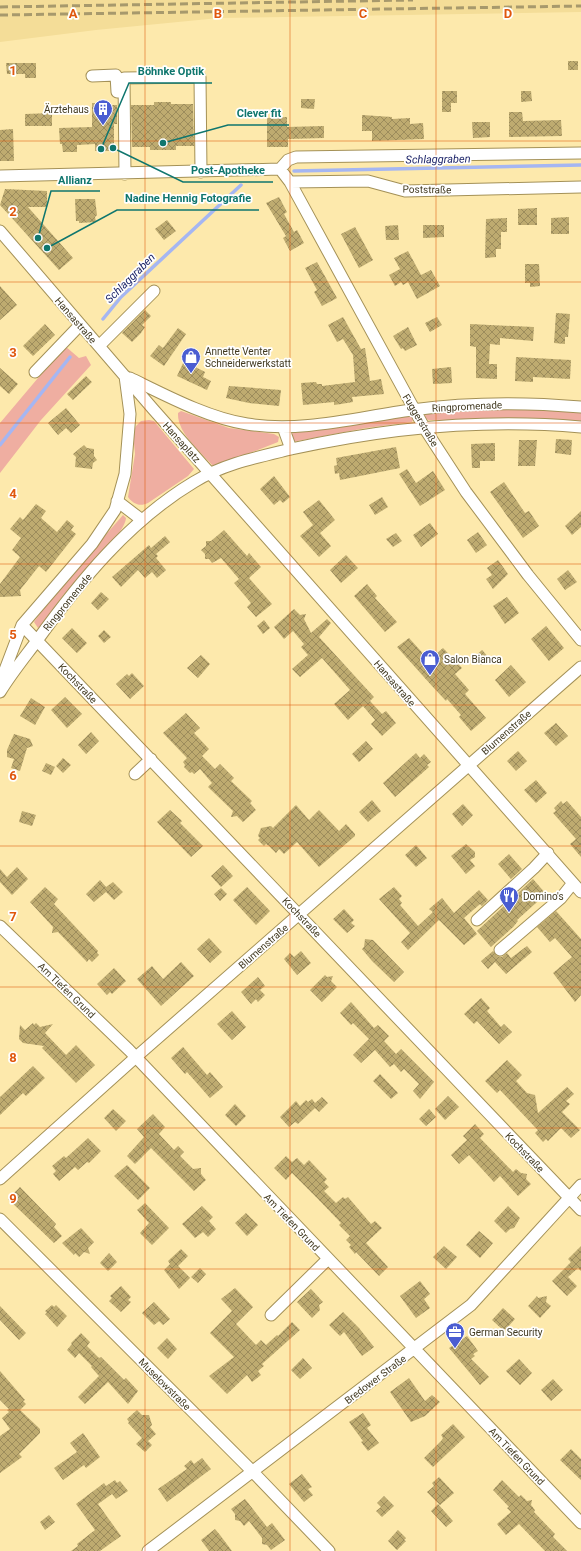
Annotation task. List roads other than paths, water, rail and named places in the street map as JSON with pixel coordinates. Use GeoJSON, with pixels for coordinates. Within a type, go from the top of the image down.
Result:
{"type":"FeatureCollection","features":[{"type":"Feature","properties":{"kind":"street"},"geometry":{"type":"LineString","coordinates":[[92,76],[116,75],[121,174]]}},
{"type":"Feature","properties":{"kind":"street"},"geometry":{"type":"LineString","coordinates":[[121,174],[124,78],[200,78],[201,172]]}},
{"type":"Feature","properties":{"kind":"street"},"geometry":{"type":"LineString","coordinates":[[0,176],[280,169],[288,160],[296,157],[581,153]]}},
{"type":"Feature","properties":{"kind":"street"},"geometry":{"type":"LineString","coordinates":[[280,169],[290,182]]}},
{"type":"Feature","properties":{"kind":"street","name":"Poststraße"},"geometry":{"type":"LineString","coordinates":[[290,182],[368,181],[405,191],[581,187]]}},
{"type":"Feature","properties":{"kind":"street","name":"Fuggerstraße"},"geometry":{"type":"LineString","coordinates":[[290,182],[413,410],[425,429],[466,492],[523,569],[581,640]]}},
{"type":"Feature","properties":{"kind":"street","name":"Hansastraße"},"geometry":{"type":"LineString","coordinates":[[0,231],[153,409]]}},
{"type":"Feature","properties":{"kind":"street"},"geometry":{"type":"LineString","coordinates":[[99,346],[154,291]]}},
{"type":"Feature","properties":{"kind":"street"},"geometry":{"type":"LineString","coordinates":[[35,372],[80,325]]}},
{"type":"Feature","properties":{"kind":"street","name":"Ringpromenade"},"geometry":{"type":"LineString","coordinates":[[125,376],[193,408],[246,424],[282,427],[319,424],[413,410],[476,403],[540,404],[581,407]]}},
{"type":"Feature","properties":{"kind":"street","name":"Ringpromenade"},"geometry":{"type":"LineString","coordinates":[[0,683],[22,625],[92,544],[115,510],[125,474],[130,414],[125,376]]}},
{"type":"Feature","properties":{"kind":"street","name":"Hansaplatz"},"geometry":{"type":"LineString","coordinates":[[153,409],[210,474]]}},
{"type":"Feature","properties":{"kind":"street","name":"Ringpromenade"},"geometry":{"type":"LineString","coordinates":[[0,692],[67,599],[121,539],[156,507],[195,481],[210,474],[248,459],[337,439],[462,424],[546,424],[581,427]]}},
{"type":"Feature","properties":{"kind":"street"},"geometry":{"type":"LineString","coordinates":[[282,427],[291,449]]}},
{"type":"Feature","properties":{"kind":"street","name":"Hansastraße"},"geometry":{"type":"LineString","coordinates":[[210,474],[548,853],[581,892]]}},
{"type":"Feature","properties":{"kind":"street"},"geometry":{"type":"LineString","coordinates":[[118,501],[142,520]]}},
{"type":"Feature","properties":{"kind":"street","name":"Kochstraße"},"geometry":{"type":"LineString","coordinates":[[22,625],[581,1210]]}},
{"type":"Feature","properties":{"kind":"street","name":"Blumenstraße"},"geometry":{"type":"LineString","coordinates":[[0,1179],[136,1057],[581,667]]}},
{"type":"Feature","properties":{"kind":"street"},"geometry":{"type":"LineString","coordinates":[[135,774],[151,759]]}},
{"type":"Feature","properties":{"kind":"street"},"geometry":{"type":"LineString","coordinates":[[478,920],[548,853]]}},
{"type":"Feature","properties":{"kind":"street"},"geometry":{"type":"LineString","coordinates":[[500,950],[561,898],[574,883]]}},
{"type":"Feature","properties":{"kind":"street","name":"Am Tiefen Grund"},"geometry":{"type":"LineString","coordinates":[[0,926],[136,1057],[581,1523]]}},
{"type":"Feature","properties":{"kind":"street","name":"Bredower Straße"},"geometry":{"type":"LineString","coordinates":[[148,1551],[472,1305],[581,1185]]}},
{"type":"Feature","properties":{"kind":"street","name":"Muselowstraße"},"geometry":{"type":"LineString","coordinates":[[0,1219],[252,1471],[329,1551]]}},
{"type":"Feature","properties":{"kind":"street"},"geometry":{"type":"LineString","coordinates":[[270,1315],[328,1259]]}},
{"type":"Feature","properties":{"kind":"waterway","name":"Schlaggraben"},"geometry":{"type":"LineString","coordinates":[[294,171],[581,165]]}},
{"type":"Feature","properties":{"kind":"waterway","name":"Schlaggraben"},"geometry":{"type":"LineString","coordinates":[[103,319],[121,297],[241,185]]}},
{"type":"Feature","properties":{"kind":"waterway","name":"Schlaggraben"},"geometry":{"type":"LineString","coordinates":[[0,445],[70,357]]}},
{"type":"Feature","properties":{"kind":"railway"},"geometry":{"type":"LineString","coordinates":[[0,7],[413,0]]}},
{"type":"Feature","properties":{"kind":"railway"},"geometry":{"type":"LineString","coordinates":[[0,15],[581,6]]}},
{"type":"Feature","properties":{"kind":"place","name":"Ärztehaus"},"geometry":{"type":"Point","coordinates":[103,126]}},
{"type":"Feature","properties":{"kind":"place","name":"Clever fit"},"geometry":{"type":"Point","coordinates":[163,143]}},
{"type":"Feature","properties":{"kind":"place","name":"Post-Apotheke"},"geometry":{"type":"Point","coordinates":[113,148]}},
{"type":"Feature","properties":{"kind":"place","name":"Böhnke Optik"},"geometry":{"type":"Point","coordinates":[101,149]}},
{"type":"Feature","properties":{"kind":"place","name":"Allianz"},"geometry":{"type":"Point","coordinates":[38,238]}},
{"type":"Feature","properties":{"kind":"place","name":"Nadine Hennig Fotografie"},"geometry":{"type":"Point","coordinates":[47,248]}},
{"type":"Feature","properties":{"kind":"place","name":"Annette Venter Schneiderwerkstatt"},"geometry":{"type":"Point","coordinates":[191,374]}},
{"type":"Feature","properties":{"kind":"place","name":"Salon Bianca"},"geometry":{"type":"Point","coordinates":[430,676]}},
{"type":"Feature","properties":{"kind":"place","name":"Domino's"},"geometry":{"type":"Point","coordinates":[509,913]}},
{"type":"Feature","properties":{"kind":"place","name":"German Security"},"geometry":{"type":"Point","coordinates":[455,1349]}}]}
